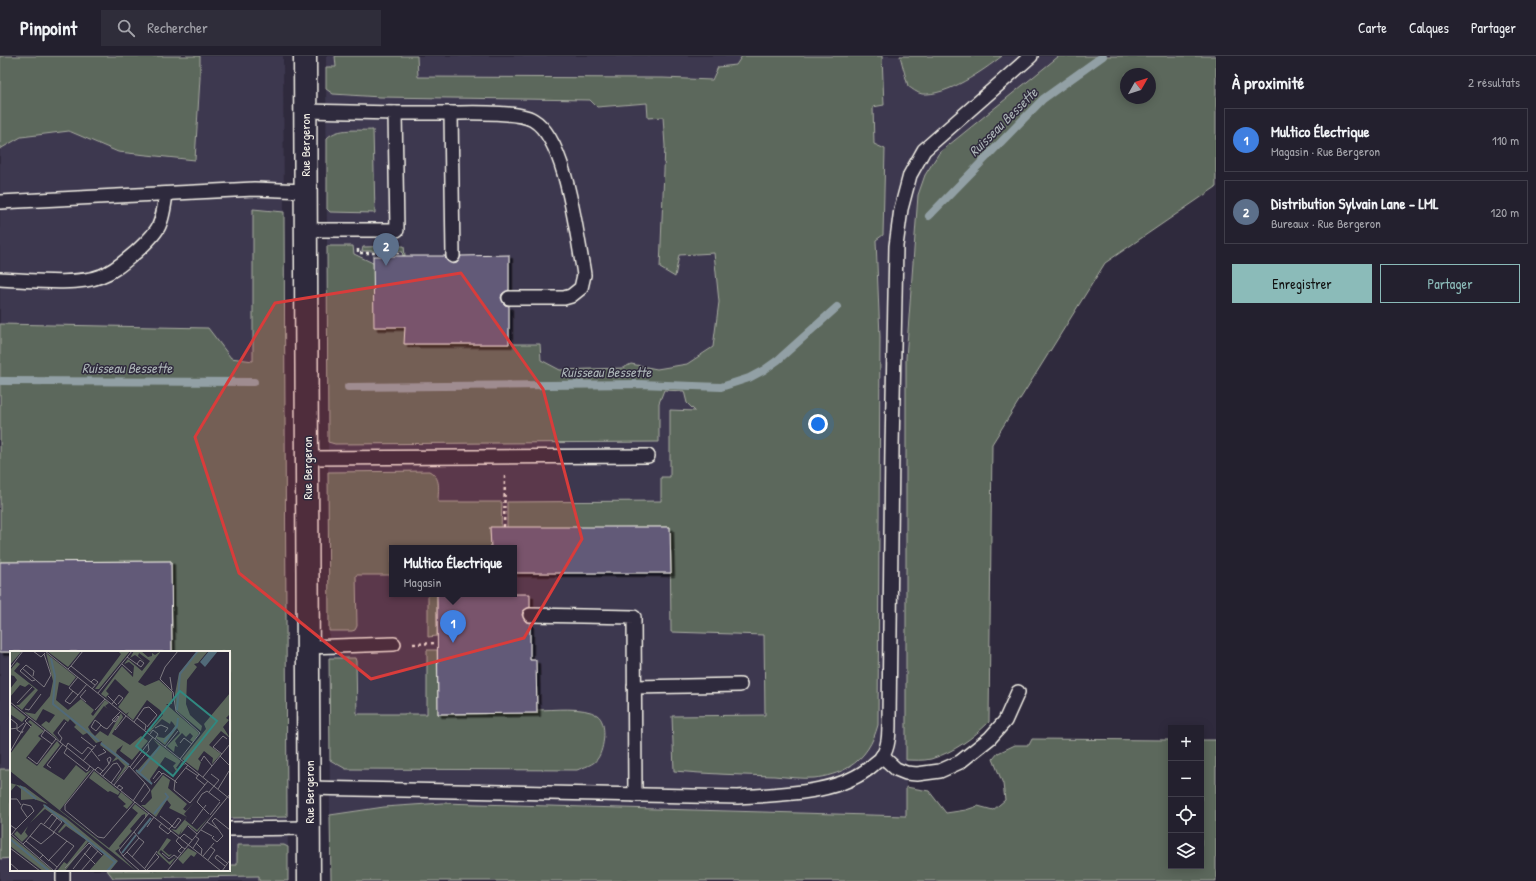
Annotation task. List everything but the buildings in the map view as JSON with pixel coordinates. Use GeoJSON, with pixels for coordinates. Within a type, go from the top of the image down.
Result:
{"type":"FeatureCollection","features":[{"type":"Feature","properties":{"kind":"street","name":"Rue Bergeron"},"geometry":{"type":"LineString","coordinates":[[305,56],[309,881]]}},
{"type":"Feature","properties":{"kind":"lane"},"geometry":{"type":"LineString","coordinates":[[308,788],[738,797],[802,791],[848,781],[868,769],[882,756],[888,743],[889,721],[896,246],[901,209],[910,175],[924,150],[1031,56]]}},
{"type":"Feature","properties":{"kind":"lane"},"geometry":{"type":"LineString","coordinates":[[305,111],[513,115],[523,116],[540,125],[549,136],[563,167],[584,275],[581,288],[571,296],[564,298],[509,298]]}},
{"type":"Feature","properties":{"kind":"lane"},"geometry":{"type":"LineString","coordinates":[[306,230],[397,230],[395,113]]}},
{"type":"Feature","properties":{"kind":"lane"},"geometry":{"type":"LineString","coordinates":[[451,113],[453,256]]}},
{"type":"Feature","properties":{"kind":"lane"},"geometry":{"type":"LineString","coordinates":[[0,202],[254,189],[306,191]]}},
{"type":"Feature","properties":{"kind":"lane"},"geometry":{"type":"LineString","coordinates":[[0,279],[75,281],[89,280],[113,271],[149,240],[159,228],[163,217],[166,194]]}},
{"type":"Feature","properties":{"kind":"lane"},"geometry":{"type":"LineString","coordinates":[[308,458],[648,456]]}},
{"type":"Feature","properties":{"kind":"lane"},"geometry":{"type":"LineString","coordinates":[[530,615],[634,616],[635,795]]}},
{"type":"Feature","properties":{"kind":"lane"},"geometry":{"type":"LineString","coordinates":[[308,647],[394,644]]}},
{"type":"Feature","properties":{"kind":"lane"},"geometry":{"type":"LineString","coordinates":[[634,687],[740,685]]}},
{"type":"Feature","properties":{"kind":"lane"},"geometry":{"type":"LineString","coordinates":[[882,756],[896,769],[906,773],[917,774],[940,771],[960,762],[990,738],[1005,721],[1018,692]]}},
{"type":"Feature","properties":{"kind":"lane"},"geometry":{"type":"LineString","coordinates":[[230,829],[309,828]]}},
{"type":"Feature","properties":{"kind":"lane"},"geometry":{"type":"LineString","coordinates":[[63,871],[64,881]]}},
{"type":"Feature","properties":{"kind":"path"},"geometry":{"type":"LineString","coordinates":[[358,246],[358,253],[384,255],[399,253]]}},
{"type":"Feature","properties":{"kind":"path"},"geometry":{"type":"LineString","coordinates":[[504,527],[505,457]]}},
{"type":"Feature","properties":{"kind":"path"},"geometry":{"type":"LineString","coordinates":[[427,644],[437,643]]}},
{"type":"Feature","properties":{"kind":"highlighted area"},"geometry":{"type":"Polygon","coordinates":[[[461,273],[543,389],[582,539],[524,638],[371,679],[239,573],[195,437],[275,303],[461,273]]]}},
{"type":"Feature","properties":{"kind":"shaded area"},"geometry":{"type":"Polygon","coordinates":[[[200,56],[283,56],[288,881],[0,881],[0,149],[21,137],[69,131],[118,152],[195,160],[200,56]]]}},
{"type":"Feature","properties":{"kind":"shaded area"},"geometry":{"type":"Polygon","coordinates":[[[326,56],[900,56],[904,75],[935,93],[952,87],[983,70],[1002,56],[1059,56],[939,153],[918,195],[906,358],[906,816],[443,803],[384,807],[330,815],[326,56]]]}},
{"type":"Feature","properties":{"kind":"green space"},"geometry":{"type":"Polygon","coordinates":[[[0,56],[200,56],[195,160],[118,152],[69,131],[21,137],[0,149],[0,56]]]}},
{"type":"Feature","properties":{"kind":"green space"},"geometry":{"type":"Polygon","coordinates":[[[335,56],[417,56],[418,77],[663,78],[712,80],[718,67],[736,65],[742,56],[882,56],[884,105],[873,107],[874,144],[885,149],[883,235],[876,240],[880,337],[878,725],[874,738],[868,749],[855,763],[837,773],[814,778],[674,771],[672,716],[765,715],[764,635],[671,632],[670,527],[507,528],[507,502],[661,501],[661,477],[670,477],[670,410],[695,411],[687,403],[684,391],[664,390],[659,403],[659,442],[335,444],[328,442],[327,246],[353,246],[354,254],[373,263],[405,327],[405,344],[540,344],[541,360],[560,370],[623,368],[631,364],[657,369],[687,364],[713,347],[719,302],[714,253],[679,255],[675,277],[660,268],[665,146],[663,117],[648,118],[647,103],[597,107],[590,100],[380,97],[333,94],[326,89],[326,67],[336,67],[335,56]]]}},
{"type":"Feature","properties":{"kind":"green space"},"geometry":{"type":"Polygon","coordinates":[[[900,56],[1002,56],[985,69],[953,87],[932,94],[922,94],[916,92],[908,86],[900,56]]]}},
{"type":"Feature","properties":{"kind":"green space"},"geometry":{"type":"Polygon","coordinates":[[[1059,56],[1216,56],[1216,187],[1105,263],[992,444],[989,722],[970,739],[948,753],[928,760],[906,760],[906,358],[918,195],[925,175],[939,153],[1059,56]]]}},
{"type":"Feature","properties":{"kind":"green space"},"geometry":{"type":"Polygon","coordinates":[[[349,130],[373,130],[375,213],[330,212],[327,209],[327,138],[337,132],[349,130]]]}},
{"type":"Feature","properties":{"kind":"green space"},"geometry":{"type":"Polygon","coordinates":[[[253,209],[284,212],[287,817],[230,818],[230,651],[172,651],[171,561],[0,562],[0,324],[208,328],[231,358],[253,361],[253,209]]]}},
{"type":"Feature","properties":{"kind":"green space"},"geometry":{"type":"Polygon","coordinates":[[[404,246],[405,256],[403,256],[402,251],[362,251],[363,247],[404,246]]]}},
{"type":"Feature","properties":{"kind":"green space"},"geometry":{"type":"Polygon","coordinates":[[[429,471],[438,480],[438,502],[502,502],[501,528],[490,528],[491,545],[389,545],[389,575],[356,575],[357,626],[355,630],[329,631],[328,472],[429,471]]]}},
{"type":"Feature","properties":{"kind":"green space"},"geometry":{"type":"Polygon","coordinates":[[[428,597],[437,597],[437,636],[428,637],[428,597]]]}},
{"type":"Feature","properties":{"kind":"green space"},"geometry":{"type":"Polygon","coordinates":[[[427,650],[437,650],[438,714],[536,713],[537,710],[559,709],[584,710],[597,715],[603,723],[604,736],[602,748],[598,758],[591,764],[577,770],[346,769],[330,760],[329,658],[355,658],[357,714],[427,714],[427,650]]]}},
{"type":"Feature","properties":{"kind":"green space"},"geometry":{"type":"Polygon","coordinates":[[[1032,739],[1168,740],[1168,869],[1204,869],[1204,740],[1216,740],[1216,881],[331,881],[330,815],[384,807],[442,803],[906,816],[906,787],[929,791],[946,813],[966,810],[978,806],[993,810],[1005,800],[1003,784],[993,759],[998,753],[1015,745],[1029,745],[1032,739]]]}},
{"type":"Feature","properties":{"kind":"green space"},"geometry":{"type":"Polygon","coordinates":[[[0,769],[10,769],[10,858],[0,859],[0,769]]]}},
{"type":"Feature","properties":{"kind":"green space"},"geometry":{"type":"Polygon","coordinates":[[[237,845],[284,845],[288,847],[288,881],[259,881],[259,876],[113,878],[108,871],[230,871],[230,865],[237,865],[237,845]]]}},
{"type":"Feature","properties":{"kind":"waterway","name":"Ruisseau Bessette"},"geometry":{"type":"LineString","coordinates":[[929,216],[1043,99],[1103,56]]}},
{"type":"Feature","properties":{"kind":"waterway","name":"Ruisseau Bessette"},"geometry":{"type":"LineString","coordinates":[[348,387],[639,384],[721,387],[749,378],[764,370],[778,360],[837,307]]}},
{"type":"Feature","properties":{"kind":"waterway","name":"Ruisseau Bessette"},"geometry":{"type":"LineString","coordinates":[[0,381],[254,382]]}},
{"type":"Feature","properties":{"kind":"place","name":"Distribution Sylvain Lane - LML"},"geometry":{"type":"Point","coordinates":[386,266]}},
{"type":"Feature","properties":{"kind":"place","name":"Multico Électrique"},"geometry":{"type":"Point","coordinates":[453,643]}}]}
